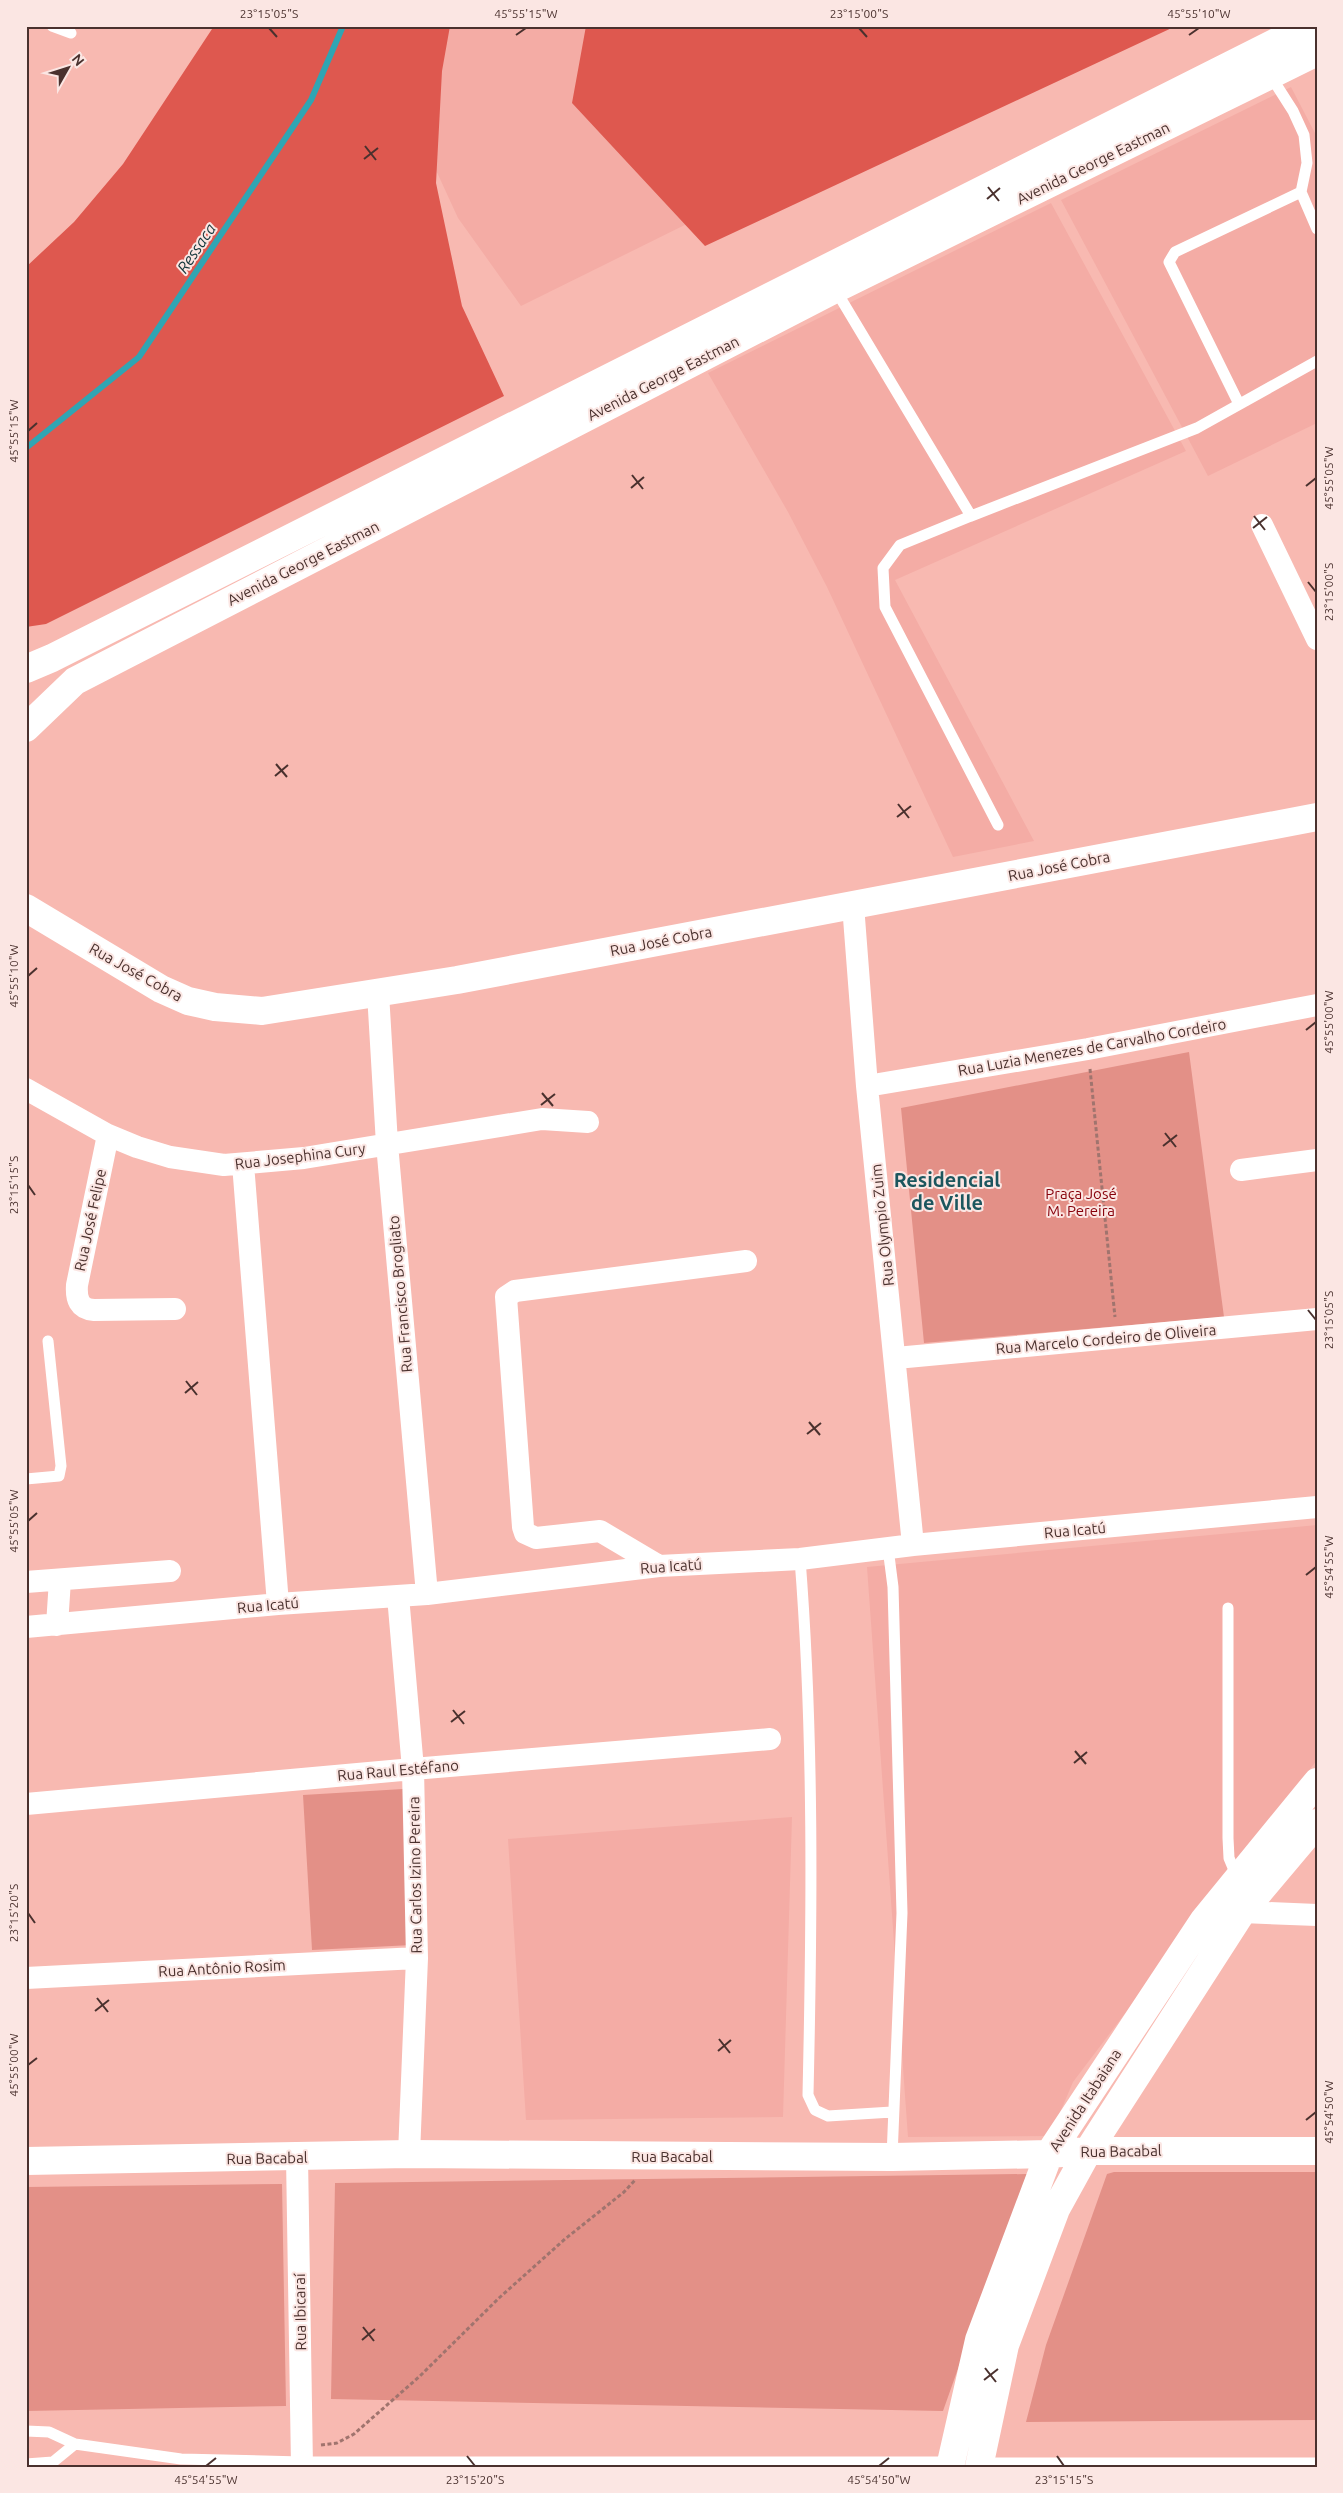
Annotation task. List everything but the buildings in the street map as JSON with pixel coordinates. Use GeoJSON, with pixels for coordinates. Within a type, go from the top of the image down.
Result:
{"type":"FeatureCollection","features":[{"type":"Feature","properties":{"kind":"street","name":"Avenida George Eastman"},"geometry":{"type":"LineString","coordinates":[[26,669],[79,645],[1308,26]]}},
{"type":"Feature","properties":{"kind":"street","name":"Avenida George Eastman"},"geometry":{"type":"LineString","coordinates":[[26,728],[74,681],[835,289],[1317,52]]}},
{"type":"Feature","properties":{"kind":"street"},"geometry":{"type":"LineString","coordinates":[[1262,525],[1317,640]]}},
{"type":"Feature","properties":{"kind":"street","name":"Rua José Cobra"},"geometry":{"type":"LineString","coordinates":[[26,908],[161,989],[188,1001],[215,1007],[262,1011],[378,993],[1317,817]]}},
{"type":"Feature","properties":{"kind":"street","name":"Rua Olympio Zuim"},"geometry":{"type":"LineString","coordinates":[[853,905],[867,1086],[896,1358],[913,1545]]}},
{"type":"Feature","properties":{"kind":"street","name":"Rua Francisco Brogliato"},"geometry":{"type":"LineString","coordinates":[[378,993],[387,1144],[427,1594]]}},
{"type":"Feature","properties":{"kind":"street","name":"Rua Luzia Menezes de Carvalho Cordeiro"},"geometry":{"type":"LineString","coordinates":[[867,1086],[1088,1049],[1317,1005]]}},
{"type":"Feature","properties":{"kind":"street","name":"Rua Josephina Cury"},"geometry":{"type":"LineString","coordinates":[[26,1089],[108,1135],[170,1157],[224,1165],[304,1158],[542,1119],[588,1122]]}},
{"type":"Feature","properties":{"kind":"street","name":"Rua José Felipe"},"geometry":{"type":"LineString","coordinates":[[108,1135],[76,1295],[80,1304],[86,1309],[175,1309]]}},
{"type":"Feature","properties":{"kind":"street"},"geometry":{"type":"LineString","coordinates":[[1241,1170],[1317,1160]]}},
{"type":"Feature","properties":{"kind":"street"},"geometry":{"type":"LineString","coordinates":[[243,1164],[278,1604]]}},
{"type":"Feature","properties":{"kind":"street"},"geometry":{"type":"LineString","coordinates":[[660,1566],[600,1531],[536,1538],[525,1533],[522,1518],[506,1298],[515,1291],[746,1261]]}},
{"type":"Feature","properties":{"kind":"street","name":"Rua Marcelo Cordeiro de Oliveira"},"geometry":{"type":"LineString","coordinates":[[896,1358],[1317,1319]]}},
{"type":"Feature","properties":{"kind":"street","name":"Rua Icatú"},"geometry":{"type":"LineString","coordinates":[[26,1627],[278,1604],[427,1594],[660,1566],[800,1559],[913,1545],[1317,1508]]}},
{"type":"Feature","properties":{"kind":"street"},"geometry":{"type":"LineString","coordinates":[[26,1582],[170,1570]]}},
{"type":"Feature","properties":{"kind":"street"},"geometry":{"type":"LineString","coordinates":[[57,1625],[60,1580]]}},
{"type":"Feature","properties":{"kind":"street","name":"Rua Carlos Izino Pereira"},"geometry":{"type":"LineString","coordinates":[[398,1596],[413,1769],[417,1958],[409,2154]]}},
{"type":"Feature","properties":{"kind":"street","name":"Rua Raul Estéfano"},"geometry":{"type":"LineString","coordinates":[[26,1804],[770,1739]]}},
{"type":"Feature","properties":{"kind":"street","name":"Avenida Itabaiana"},"geometry":{"type":"LineString","coordinates":[[965,2464],[1005,2346],[1056,2209],[1088,2150],[1231,1906],[1237,1878],[1317,1782]]}},
{"type":"Feature","properties":{"kind":"street","name":"Avenida Itabaiana"},"geometry":{"type":"LineString","coordinates":[[965,2464],[979,2340],[1049,2154],[1231,1906],[1317,1823]]}},
{"type":"Feature","properties":{"kind":"street"},"geometry":{"type":"LineString","coordinates":[[1231,1906],[1317,1915]]}},
{"type":"Feature","properties":{"kind":"street","name":"Rua Antônio Rosim"},"geometry":{"type":"LineString","coordinates":[[26,1978],[417,1958]]}},
{"type":"Feature","properties":{"kind":"street","name":"Rua Bacabal"},"geometry":{"type":"LineString","coordinates":[[26,2161],[409,2154],[892,2157],[1049,2154],[1088,2150],[1317,2151]]}},
{"type":"Feature","properties":{"kind":"street","name":"Rua Ibicaraí"},"geometry":{"type":"LineString","coordinates":[[297,2157],[302,2464]]}},
{"type":"Feature","properties":{"kind":"lane"},"geometry":{"type":"LineString","coordinates":[[52,26],[71,33]]}},
{"type":"Feature","properties":{"kind":"lane"},"geometry":{"type":"LineString","coordinates":[[1270,75],[1293,111],[1304,135],[1307,163],[1301,192],[1317,229]]}},
{"type":"Feature","properties":{"kind":"lane"},"geometry":{"type":"LineString","coordinates":[[1239,404],[1168,262],[1175,252],[1301,192]]}},
{"type":"Feature","properties":{"kind":"lane"},"geometry":{"type":"LineString","coordinates":[[835,289],[971,516]]}},
{"type":"Feature","properties":{"kind":"lane"},"geometry":{"type":"LineString","coordinates":[[998,826],[885,607],[883,568],[900,545],[1197,428],[1317,361]]}},
{"type":"Feature","properties":{"kind":"lane"},"geometry":{"type":"LineString","coordinates":[[26,1479],[59,1476],[62,1466],[48,1341]]}},
{"type":"Feature","properties":{"kind":"lane"},"geometry":{"type":"LineString","coordinates":[[888,1548],[893,1587],[902,1913],[892,2112],[892,2157]]}},
{"type":"Feature","properties":{"kind":"lane"},"geometry":{"type":"LineString","coordinates":[[800,1559],[810,1757],[812,1923],[808,2096],[815,2110],[828,2116],[892,2112]]}},
{"type":"Feature","properties":{"kind":"lane"},"geometry":{"type":"LineString","coordinates":[[1228,1608],[1228,1838],[1230,1858],[1237,1878]]}},
{"type":"Feature","properties":{"kind":"lane"},"geometry":{"type":"LineString","coordinates":[[26,2431],[49,2432],[75,2444],[181,2459],[302,2464],[1317,2463]]}},
{"type":"Feature","properties":{"kind":"lane"},"geometry":{"type":"LineString","coordinates":[[26,2464],[53,2462],[75,2444]]}},
{"type":"Feature","properties":{"kind":"path"},"geometry":{"type":"LineString","coordinates":[[1088,1049],[1117,1338]]}},
{"type":"Feature","properties":{"kind":"path"},"geometry":{"type":"LineString","coordinates":[[321,2445],[337,2442],[354,2434],[420,2376],[499,2298],[565,2239],[624,2192],[657,2156]]}},
{"type":"Feature","properties":{"kind":"shaded area"},"geometry":{"type":"Polygon","coordinates":[[[214,26],[450,26],[442,71],[436,183],[462,306],[504,396],[46,624],[26,627],[26,267],[74,222],[123,164],[214,26]]]}},
{"type":"Feature","properties":{"kind":"shaded area"},"geometry":{"type":"Polygon","coordinates":[[[431,26],[1087,26],[521,306],[458,218],[412,118],[431,26]]]}},
{"type":"Feature","properties":{"kind":"shaded area"},"geometry":{"type":"Polygon","coordinates":[[[586,26],[1176,26],[705,246],[572,103],[586,26]]]}},
{"type":"Feature","properties":{"kind":"shaded area"},"geometry":{"type":"Polygon","coordinates":[[[1291,87],[1317,137],[1317,423],[1208,476],[1061,200],[1291,87]]]}},
{"type":"Feature","properties":{"kind":"shaded area"},"geometry":{"type":"Polygon","coordinates":[[[1051,203],[1186,451],[895,580],[1034,841],[953,857],[827,587],[788,512],[708,373],[1051,203]]]}},
{"type":"Feature","properties":{"kind":"shaded area"},"geometry":{"type":"Polygon","coordinates":[[[1317,1525],[1317,1760],[1073,2082],[1050,2136],[908,2137],[867,1567],[1317,1525]]]}},
{"type":"Feature","properties":{"kind":"shaded area"},"geometry":{"type":"Polygon","coordinates":[[[792,1817],[783,2117],[526,2120],[508,1839],[792,1817]]]}},
{"type":"Feature","properties":{"kind":"green space","name":"Praça José M. Pereira"},"geometry":{"type":"Polygon","coordinates":[[[1189,1052],[1224,1317],[924,1343],[901,1108],[1189,1052]]]}},
{"type":"Feature","properties":{"kind":"green space"},"geometry":{"type":"Polygon","coordinates":[[[403,1789],[412,1945],[312,1950],[303,1795],[403,1789]]]}},
{"type":"Feature","properties":{"kind":"green space"},"geometry":{"type":"Polygon","coordinates":[[[1114,2172],[1317,2172],[1317,2420],[1026,2422],[1046,2345],[1107,2174],[1114,2172]]]}},
{"type":"Feature","properties":{"kind":"green space"},"geometry":{"type":"Polygon","coordinates":[[[1027,2174],[943,2411],[331,2399],[335,2183],[1027,2174]]]}},
{"type":"Feature","properties":{"kind":"green space"},"geometry":{"type":"Polygon","coordinates":[[[282,2184],[286,2406],[26,2411],[26,2187],[282,2184]]]}},
{"type":"Feature","properties":{"kind":"waterway","name":"Ressaca"},"geometry":{"type":"LineString","coordinates":[[26,448],[139,357],[311,100],[343,26]]}},
{"type":"Feature","properties":{"kind":"district","name":"Residencial de Ville"},"geometry":{"type":"Point","coordinates":[947,1190]}}]}
